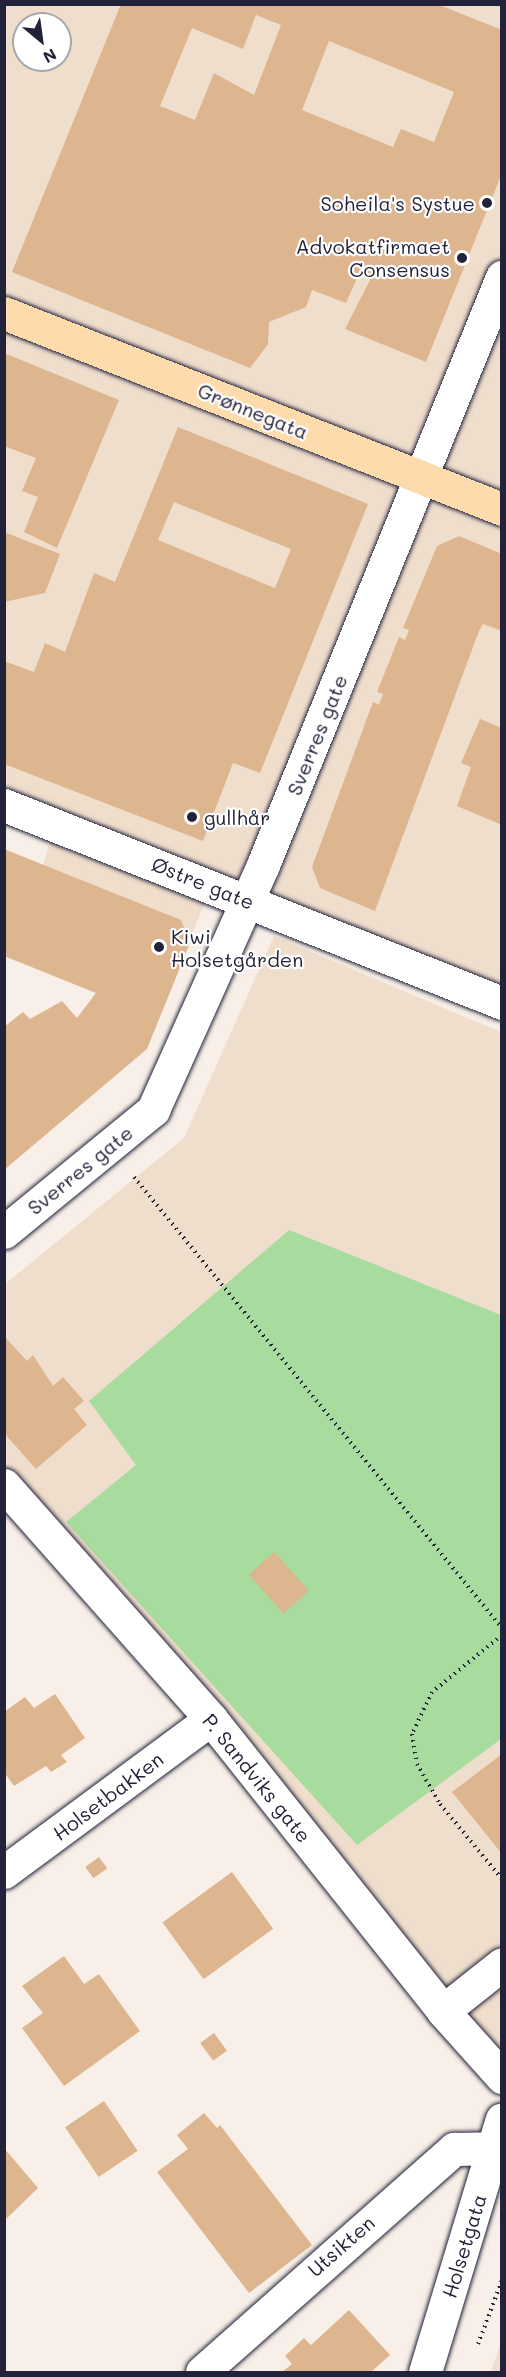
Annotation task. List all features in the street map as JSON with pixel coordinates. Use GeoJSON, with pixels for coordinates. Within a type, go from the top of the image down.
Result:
{"type":"FeatureCollection","features":[{"type":"Feature","properties":{"kind":"main road","name":"Grønnegata"},"geometry":{"type":"LineString","coordinates":[[4,313],[501,509]]}},
{"type":"Feature","properties":{"kind":"street","name":"Sverres gate"},"geometry":{"type":"LineString","coordinates":[[4,1232],[153,1110],[248,901],[423,478],[501,277]]}},
{"type":"Feature","properties":{"kind":"street","name":"Østre gate"},"geometry":{"type":"LineString","coordinates":[[4,805],[501,1003]]}},
{"type":"Feature","properties":{"kind":"street","name":"P. Sandviks gate"},"geometry":{"type":"LineString","coordinates":[[4,1485],[211,1719],[443,2012],[501,2077]]}},
{"type":"Feature","properties":{"kind":"street","name":"Holsetbakken"},"geometry":{"type":"LineString","coordinates":[[4,1872],[211,1719]]}},
{"type":"Feature","properties":{"kind":"street"},"geometry":{"type":"LineString","coordinates":[[443,2012],[501,1964]]}},
{"type":"Feature","properties":{"kind":"street","name":"Utsikten"},"geometry":{"type":"LineString","coordinates":[[202,2373],[454,2150],[497,2134]]}},
{"type":"Feature","properties":{"kind":"street","name":"Holsetgata"},"geometry":{"type":"LineString","coordinates":[[425,2373],[497,2134]]}},
{"type":"Feature","properties":{"kind":"path"},"geometry":{"type":"LineString","coordinates":[[109,1145],[501,1628]]}},
{"type":"Feature","properties":{"kind":"path"},"geometry":{"type":"LineString","coordinates":[[501,1635],[432,1692],[412,1734],[417,1764],[440,1804],[501,1879]]}},
{"type":"Feature","properties":{"kind":"path"},"geometry":{"type":"LineString","coordinates":[[475,2352],[501,2280]]}},
{"type":"Feature","properties":{"kind":"shaded area"},"geometry":{"type":"Polygon","coordinates":[[[5,5],[501,5],[501,1006],[209,894],[157,1015],[16,953],[53,832],[5,808],[5,5]]]}},
{"type":"Feature","properties":{"kind":"shaded area"},"geometry":{"type":"Polygon","coordinates":[[[274,936],[501,1032],[501,2080],[196,1728],[5,1493],[5,1284],[184,1138],[274,936]]]}},
{"type":"Feature","properties":{"kind":"shaded area"},"geometry":{"type":"Polygon","coordinates":[[[501,2342],[501,2372],[491,2372],[501,2342]]]}},
{"type":"Feature","properties":{"kind":"green space"},"geometry":{"type":"Polygon","coordinates":[[[289,1230],[501,1315],[501,1739],[357,1845],[66,1522],[136,1465],[89,1401],[289,1230]]]}},
{"type":"Feature","properties":{"kind":"building"},"geometry":{"type":"Polygon","coordinates":[[[121,4],[437,4],[502,30],[502,173],[426,362],[345,329],[372,276],[360,271],[346,303],[312,290],[306,307],[269,322],[268,344],[250,368],[12,272],[121,4]],[[256,15],[243,49],[192,28],[160,106],[195,120],[214,73],[254,95],[281,25],[256,15]],[[329,41],[302,110],[393,147],[401,129],[434,142],[454,92],[329,41]]]}},
{"type":"Feature","properties":{"kind":"building"},"geometry":{"type":"Polygon","coordinates":[[[4,353],[119,400],[57,548],[24,532],[38,497],[22,491],[36,458],[4,446],[4,353]]]}},
{"type":"Feature","properties":{"kind":"building"},"geometry":{"type":"Polygon","coordinates":[[[178,427],[368,504],[260,773],[233,763],[203,841],[4,764],[4,661],[34,672],[45,643],[65,652],[94,573],[115,582],[178,427]],[[174,502],[158,540],[275,588],[291,549],[174,502]]]}},
{"type":"Feature","properties":{"kind":"building"},"geometry":{"type":"Polygon","coordinates":[[[4,532],[60,554],[45,593],[4,602],[4,532]]]}},
{"type":"Feature","properties":{"kind":"building"},"geometry":{"type":"Polygon","coordinates":[[[459,536],[502,554],[502,631],[483,624],[479,631],[375,911],[320,888],[312,867],[373,702],[379,705],[383,694],[377,692],[399,637],[405,640],[409,630],[403,628],[437,546],[459,536]]]}},
{"type":"Feature","properties":{"kind":"building"},"geometry":{"type":"Polygon","coordinates":[[[480,719],[502,728],[502,825],[457,806],[471,767],[461,763],[480,719]]]}},
{"type":"Feature","properties":{"kind":"building"},"geometry":{"type":"Polygon","coordinates":[[[4,849],[181,920],[190,943],[147,1049],[4,1170],[4,1027],[23,1012],[30,1019],[62,1001],[77,1018],[96,993],[4,956],[4,849]]]}},
{"type":"Feature","properties":{"kind":"building"},"geometry":{"type":"Polygon","coordinates":[[[4,1336],[27,1361],[33,1355],[53,1386],[63,1377],[84,1401],[74,1409],[87,1425],[36,1469],[4,1433],[4,1336]]]}},
{"type":"Feature","properties":{"kind":"building"},"geometry":{"type":"Polygon","coordinates":[[[274,1552],[309,1591],[284,1613],[249,1575],[274,1552]]]}},
{"type":"Feature","properties":{"kind":"building"},"geometry":{"type":"Polygon","coordinates":[[[55,1694],[85,1738],[61,1755],[67,1762],[51,1772],[46,1766],[14,1786],[4,1772],[4,1712],[25,1697],[34,1708],[55,1694]]]}},
{"type":"Feature","properties":{"kind":"building"},"geometry":{"type":"Polygon","coordinates":[[[502,1754],[502,1854],[452,1792],[502,1754]]]}},
{"type":"Feature","properties":{"kind":"building"},"geometry":{"type":"Polygon","coordinates":[[[99,1857],[107,1868],[93,1878],[85,1867],[99,1857]]]}},
{"type":"Feature","properties":{"kind":"building"},"geometry":{"type":"Polygon","coordinates":[[[232,1872],[273,1929],[204,1979],[162,1923],[232,1872]]]}},
{"type":"Feature","properties":{"kind":"building"},"geometry":{"type":"Polygon","coordinates":[[[64,1956],[84,1984],[99,1974],[140,2031],[64,2086],[22,2028],[43,2013],[22,1986],[64,1956]]]}},
{"type":"Feature","properties":{"kind":"building"},"geometry":{"type":"Polygon","coordinates":[[[214,2033],[227,2051],[213,2061],[200,2043],[214,2033]]]}},
{"type":"Feature","properties":{"kind":"building"},"geometry":{"type":"Polygon","coordinates":[[[104,2101],[138,2151],[99,2177],[65,2127],[104,2101]]]}},
{"type":"Feature","properties":{"kind":"building"},"geometry":{"type":"Polygon","coordinates":[[[204,2113],[217,2128],[220,2125],[312,2245],[249,2293],[157,2172],[188,2149],[177,2135],[204,2113]]]}},
{"type":"Feature","properties":{"kind":"building"},"geometry":{"type":"Polygon","coordinates":[[[4,2148],[38,2188],[4,2221],[4,2148]]]}},
{"type":"Feature","properties":{"kind":"building"},"geometry":{"type":"Polygon","coordinates":[[[349,2310],[390,2355],[371,2372],[282,2372],[292,2364],[285,2356],[304,2338],[311,2345],[349,2310]]]}},
{"type":"Feature","properties":{"kind":"place","name":"Soheila's Systue"},"geometry":{"type":"Point","coordinates":[487,203]}},
{"type":"Feature","properties":{"kind":"place","name":"Advokatfirmaet Consensus"},"geometry":{"type":"Point","coordinates":[462,258]}},
{"type":"Feature","properties":{"kind":"place","name":"gullhår"},"geometry":{"type":"Point","coordinates":[192,817]}},
{"type":"Feature","properties":{"kind":"place","name":"Kiwi Holsetgården"},"geometry":{"type":"Point","coordinates":[159,947]}}]}
